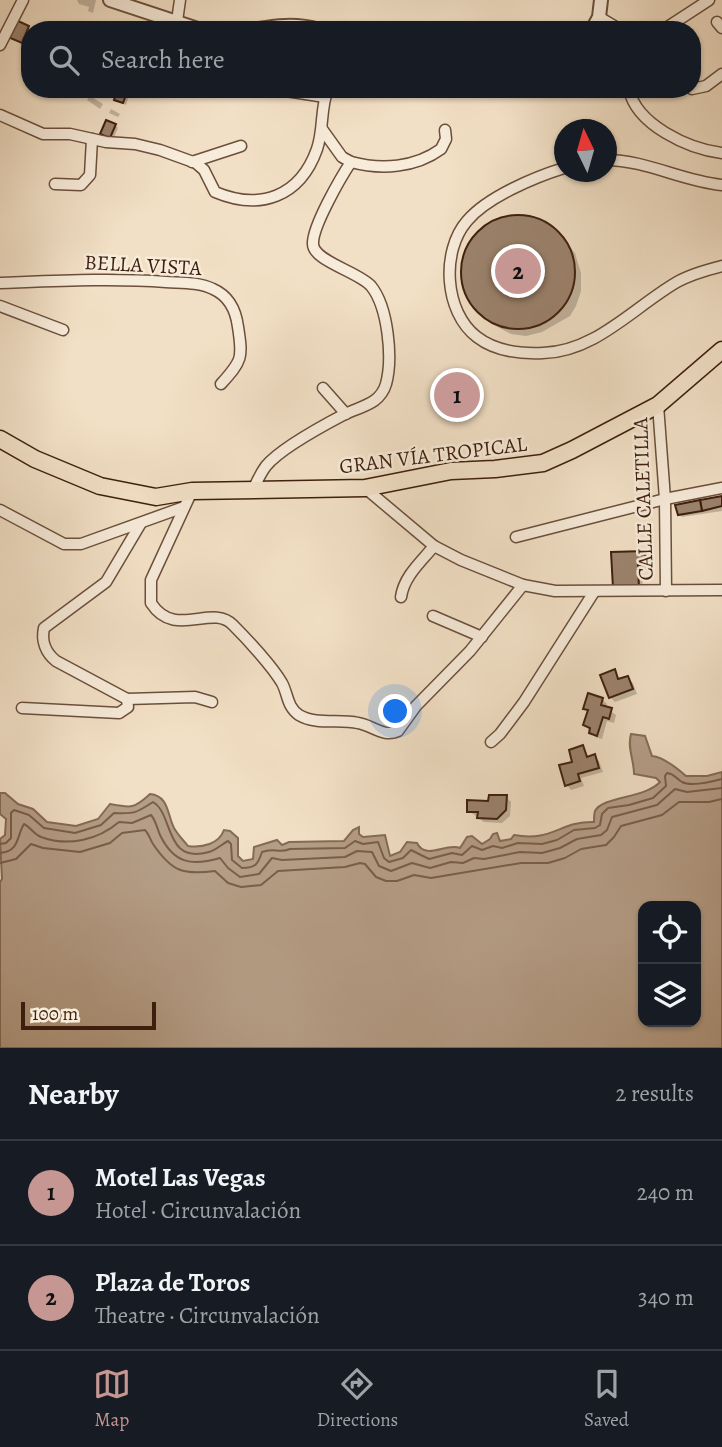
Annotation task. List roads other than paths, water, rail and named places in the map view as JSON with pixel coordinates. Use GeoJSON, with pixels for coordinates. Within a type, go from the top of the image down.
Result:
{"type":"FeatureCollection","features":[{"type":"Feature","properties":{"kind":"main road","name":"GRAN VÍA TROPICAL"},"geometry":{"type":"LineString","coordinates":[[0,439],[35,458],[100,486],[156,497],[192,491],[365,488],[451,471],[542,463],[658,405],[722,350]]}},
{"type":"Feature","properties":{"kind":"street"},"geometry":{"type":"LineString","coordinates":[[0,45],[23,0]]}},
{"type":"Feature","properties":{"kind":"street"},"geometry":{"type":"LineString","coordinates":[[110,0],[177,21],[180,0]]}},
{"type":"Feature","properties":{"kind":"street"},"geometry":{"type":"LineString","coordinates":[[597,21],[601,0]]}},
{"type":"Feature","properties":{"kind":"street"},"geometry":{"type":"LineString","coordinates":[[677,21],[709,0]]}},
{"type":"Feature","properties":{"kind":"street"},"geometry":{"type":"LineString","coordinates":[[599,17],[606,21]]}},
{"type":"Feature","properties":{"kind":"street"},"geometry":{"type":"LineString","coordinates":[[701,87],[722,74]]}},
{"type":"Feature","properties":{"kind":"street"},"geometry":{"type":"LineString","coordinates":[[0,115],[43,134],[70,134],[160,150],[192,162],[204,170],[215,192],[233,200],[280,195],[299,180],[317,150],[325,98]]}},
{"type":"Feature","properties":{"kind":"street"},"geometry":{"type":"LineString","coordinates":[[632,98],[642,116],[670,136],[722,153]]}},
{"type":"Feature","properties":{"kind":"street"},"geometry":{"type":"LineString","coordinates":[[322,129],[342,157],[351,162],[379,168],[419,161],[441,149],[446,139],[445,130]]}},
{"type":"Feature","properties":{"kind":"street"},"geometry":{"type":"LineString","coordinates":[[55,184],[81,185],[90,175],[92,139]]}},
{"type":"Feature","properties":{"kind":"street"},"geometry":{"type":"LineString","coordinates":[[192,162],[241,146]]}},
{"type":"Feature","properties":{"kind":"street"},"geometry":{"type":"LineString","coordinates":[[617,160],[722,185]]}},
{"type":"Feature","properties":{"kind":"street"},"geometry":{"type":"LineString","coordinates":[[253,490],[259,475],[278,455],[346,414],[372,403],[380,397],[387,380],[386,318],[380,301],[371,286],[320,256],[313,244],[333,190],[351,162]]}},
{"type":"Feature","properties":{"kind":"street"},"geometry":{"type":"LineString","coordinates":[[554,173],[495,199],[466,221],[458,233],[450,264],[453,295],[464,324],[476,336],[491,345],[507,351],[546,353],[569,349],[589,342],[677,282],[722,266]]}},
{"type":"Feature","properties":{"kind":"street","name":"BELLA VISTA"},"geometry":{"type":"LineString","coordinates":[[0,283],[143,281],[198,284],[212,288],[222,293],[236,313],[242,353],[239,365],[221,384]]}},
{"type":"Feature","properties":{"kind":"street"},"geometry":{"type":"LineString","coordinates":[[0,306],[63,330]]}},
{"type":"Feature","properties":{"kind":"street"},"geometry":{"type":"LineString","coordinates":[[323,388],[346,414]]}},
{"type":"Feature","properties":{"kind":"street","name":"CALLE CALETILLA"},"geometry":{"type":"LineString","coordinates":[[658,405],[665,499],[666,591]]}},
{"type":"Feature","properties":{"kind":"street","name":"CALLE CALETILLA"},"geometry":{"type":"LineString","coordinates":[[365,488],[434,546],[461,560],[523,584],[555,591],[594,593],[722,590]]}},
{"type":"Feature","properties":{"kind":"street"},"geometry":{"type":"LineString","coordinates":[[516,537],[665,499],[722,488]]}},
{"type":"Feature","properties":{"kind":"street"},"geometry":{"type":"LineString","coordinates":[[192,491],[150,580],[151,603],[156,611],[175,621],[217,618],[231,622],[281,682],[289,703],[300,716],[309,719],[358,723],[392,734],[402,729],[416,706],[482,637],[523,584]]}},
{"type":"Feature","properties":{"kind":"street"},"geometry":{"type":"LineString","coordinates":[[0,510],[64,544],[81,544],[184,507]]}},
{"type":"Feature","properties":{"kind":"street"},"geometry":{"type":"LineString","coordinates":[[141,523],[106,582],[44,628],[49,655],[127,699],[195,697],[212,702]]}},
{"type":"Feature","properties":{"kind":"street"},"geometry":{"type":"LineString","coordinates":[[401,597],[402,585],[434,546]]}},
{"type":"Feature","properties":{"kind":"street"},"geometry":{"type":"LineString","coordinates":[[491,742],[524,702],[594,593]]}},
{"type":"Feature","properties":{"kind":"street"},"geometry":{"type":"LineString","coordinates":[[433,615],[482,637]]}},
{"type":"Feature","properties":{"kind":"street"},"geometry":{"type":"LineString","coordinates":[[22,708],[119,713],[128,707],[127,699]]}},
{"type":"Feature","properties":{"kind":"water"},"geometry":{"type":"Polygon","coordinates":[[[631,734],[645,736],[652,756],[665,761],[686,776],[707,776],[722,772],[722,1048],[0,1048],[0,839],[5,835],[6,819],[0,814],[0,793],[5,793],[18,804],[33,809],[47,822],[76,826],[98,819],[110,804],[132,806],[150,794],[156,795],[167,806],[174,828],[188,846],[209,844],[218,839],[224,830],[230,831],[238,838],[238,856],[243,861],[253,859],[254,847],[277,840],[282,845],[289,842],[344,841],[359,827],[359,834],[363,837],[385,835],[390,856],[400,852],[407,842],[417,843],[426,851],[460,848],[467,837],[472,836],[482,844],[497,833],[500,841],[511,839],[514,835],[538,836],[573,825],[594,822],[595,811],[599,806],[644,792],[660,782],[656,778],[634,774],[630,749],[631,734]]]}},
{"type":"Feature","properties":{"kind":"place","name":"Plaza de Toros"},"geometry":{"type":"Point","coordinates":[518,271]}},
{"type":"Feature","properties":{"kind":"place","name":"Motel Las Vegas"},"geometry":{"type":"Point","coordinates":[457,395]}}]}
